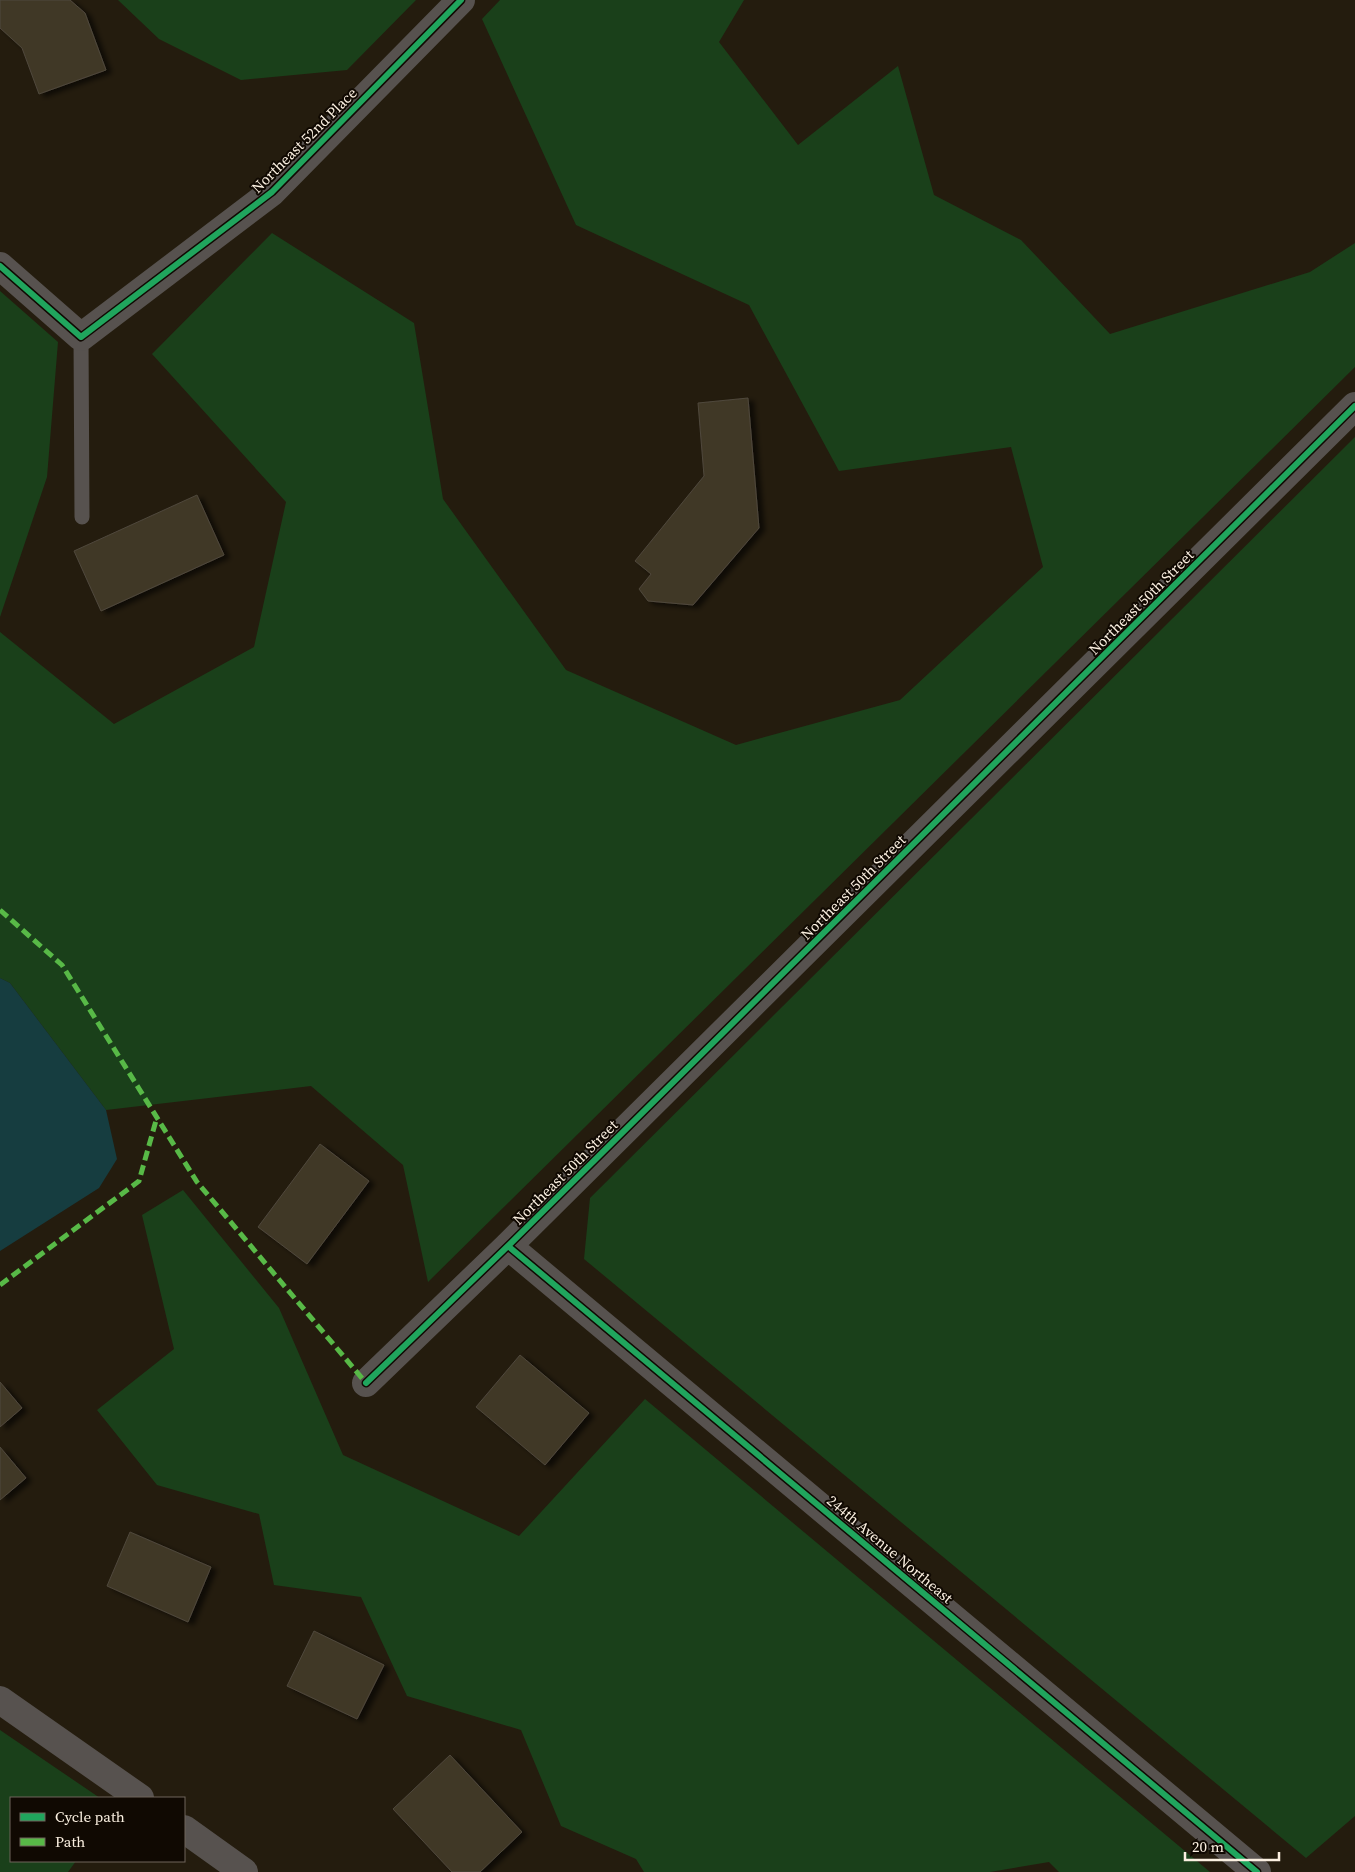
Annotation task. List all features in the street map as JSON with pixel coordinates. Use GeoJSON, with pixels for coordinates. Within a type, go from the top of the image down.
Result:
{"type":"FeatureCollection","features":[{"type":"Feature","properties":{"kind":"street","name":"Northeast 52nd Place"},"geometry":{"type":"LineString","coordinates":[[80,337],[272,192],[461,0]]}},
{"type":"Feature","properties":{"kind":"street"},"geometry":{"type":"LineString","coordinates":[[0,266],[80,337]]}},
{"type":"Feature","properties":{"kind":"street","name":"Northeast 50th Street"},"geometry":{"type":"LineString","coordinates":[[366,1383],[508,1246],[1355,406]]}},
{"type":"Feature","properties":{"kind":"street","name":"244th Avenue Northeast"},"geometry":{"type":"LineString","coordinates":[[508,1246],[1257,1872]]}},
{"type":"Feature","properties":{"kind":"street"},"geometry":{"type":"LineString","coordinates":[[0,1700],[139,1797]]}},
{"type":"Feature","properties":{"kind":"street"},"geometry":{"type":"LineString","coordinates":[[185,1830],[244,1872]]}},
{"type":"Feature","properties":{"kind":"lane"},"geometry":{"type":"LineString","coordinates":[[80,337],[82,517]]}},
{"type":"Feature","properties":{"kind":"green space"},"geometry":{"type":"Polygon","coordinates":[[[118,0],[416,0],[347,70],[241,80],[159,39],[118,0]]]}},
{"type":"Feature","properties":{"kind":"green space"},"geometry":{"type":"Polygon","coordinates":[[[500,0],[744,0],[719,42],[798,145],[898,66],[934,195],[1021,240],[1110,334],[1310,272],[1355,243],[1355,367],[428,1282],[403,1165],[311,1086],[106,1110],[10,983],[0,978],[0,632],[114,724],[254,647],[286,502],[152,354],[272,233],[414,323],[443,499],[566,670],[736,745],[900,700],[1043,567],[1011,447],[839,471],[749,305],[576,225],[482,19],[500,0]]]}},
{"type":"Feature","properties":{"kind":"green space"},"geometry":{"type":"Polygon","coordinates":[[[0,291],[58,342],[47,477],[0,617],[0,291]]]}},
{"type":"Feature","properties":{"kind":"green space"},"geometry":{"type":"Polygon","coordinates":[[[1355,437],[1355,1816],[1306,1858],[584,1259],[590,1198],[1355,437]]]}},
{"type":"Feature","properties":{"kind":"green space"},"geometry":{"type":"Polygon","coordinates":[[[183,1190],[279,1308],[343,1455],[519,1536],[645,1399],[1210,1872],[1059,1872],[1049,1862],[990,1872],[644,1872],[636,1859],[561,1826],[521,1730],[407,1696],[361,1597],[274,1585],[259,1514],[157,1485],[97,1410],[174,1349],[142,1215],[183,1190]]]}},
{"type":"Feature","properties":{"kind":"green space"},"geometry":{"type":"Polygon","coordinates":[[[0,1730],[99,1797],[10,1797],[10,1862],[75,1862],[68,1872],[0,1872],[0,1730]]]}},
{"type":"Feature","properties":{"kind":"water"},"geometry":{"type":"Polygon","coordinates":[[[0,978],[10,983],[106,1110],[117,1159],[99,1188],[0,1251],[0,978]]]}},
{"type":"Feature","properties":{"kind":"building"},"geometry":{"type":"Polygon","coordinates":[[[0,0],[70,0],[85,13],[106,70],[39,94],[22,48],[0,28],[0,0]]]}},
{"type":"Feature","properties":{"kind":"building"},"geometry":{"type":"Polygon","coordinates":[[[748,398],[759,528],[693,605],[648,601],[639,589],[651,574],[635,561],[704,476],[698,403],[748,398]]]}},
{"type":"Feature","properties":{"kind":"building"},"geometry":{"type":"Polygon","coordinates":[[[197,495],[224,555],[101,611],[74,551],[197,495]]]}},
{"type":"Feature","properties":{"kind":"building"},"geometry":{"type":"Polygon","coordinates":[[[320,1144],[369,1181],[307,1264],[258,1227],[320,1144]]]}},
{"type":"Feature","properties":{"kind":"building"},"geometry":{"type":"Polygon","coordinates":[[[520,1355],[589,1413],[545,1465],[476,1407],[520,1355]]]}},
{"type":"Feature","properties":{"kind":"building"},"geometry":{"type":"Polygon","coordinates":[[[0,1382],[22,1408],[0,1427],[0,1382]]]}},
{"type":"Feature","properties":{"kind":"building"},"geometry":{"type":"Polygon","coordinates":[[[0,1447],[26,1478],[0,1500],[0,1447]]]}},
{"type":"Feature","properties":{"kind":"building"},"geometry":{"type":"Polygon","coordinates":[[[130,1532],[211,1567],[188,1622],[107,1586],[130,1532]]]}},
{"type":"Feature","properties":{"kind":"building"},"geometry":{"type":"Polygon","coordinates":[[[314,1631],[384,1665],[357,1719],[287,1686],[314,1631]]]}},
{"type":"Feature","properties":{"kind":"building"},"geometry":{"type":"Polygon","coordinates":[[[450,1755],[522,1832],[480,1872],[452,1872],[393,1809],[450,1755]]]}},
{"type":"Feature","properties":{"kind":"marked path"},"geometry":{"type":"LineString","coordinates":[[0,910],[62,965],[197,1182],[366,1383]]}},
{"type":"Feature","properties":{"kind":"marked path"},"geometry":{"type":"LineString","coordinates":[[0,1285],[139,1181],[157,1117]]}},
{"type":"Feature","properties":{"kind":"cycle path"},"geometry":{"type":"LineString","coordinates":[[0,266],[81,337],[272,192],[461,0]]}},
{"type":"Feature","properties":{"kind":"cycle path"},"geometry":{"type":"LineString","coordinates":[[366,1383],[508,1246],[1355,406]]}},
{"type":"Feature","properties":{"kind":"cycle path"},"geometry":{"type":"LineString","coordinates":[[508,1246],[1257,1872]]}}]}
